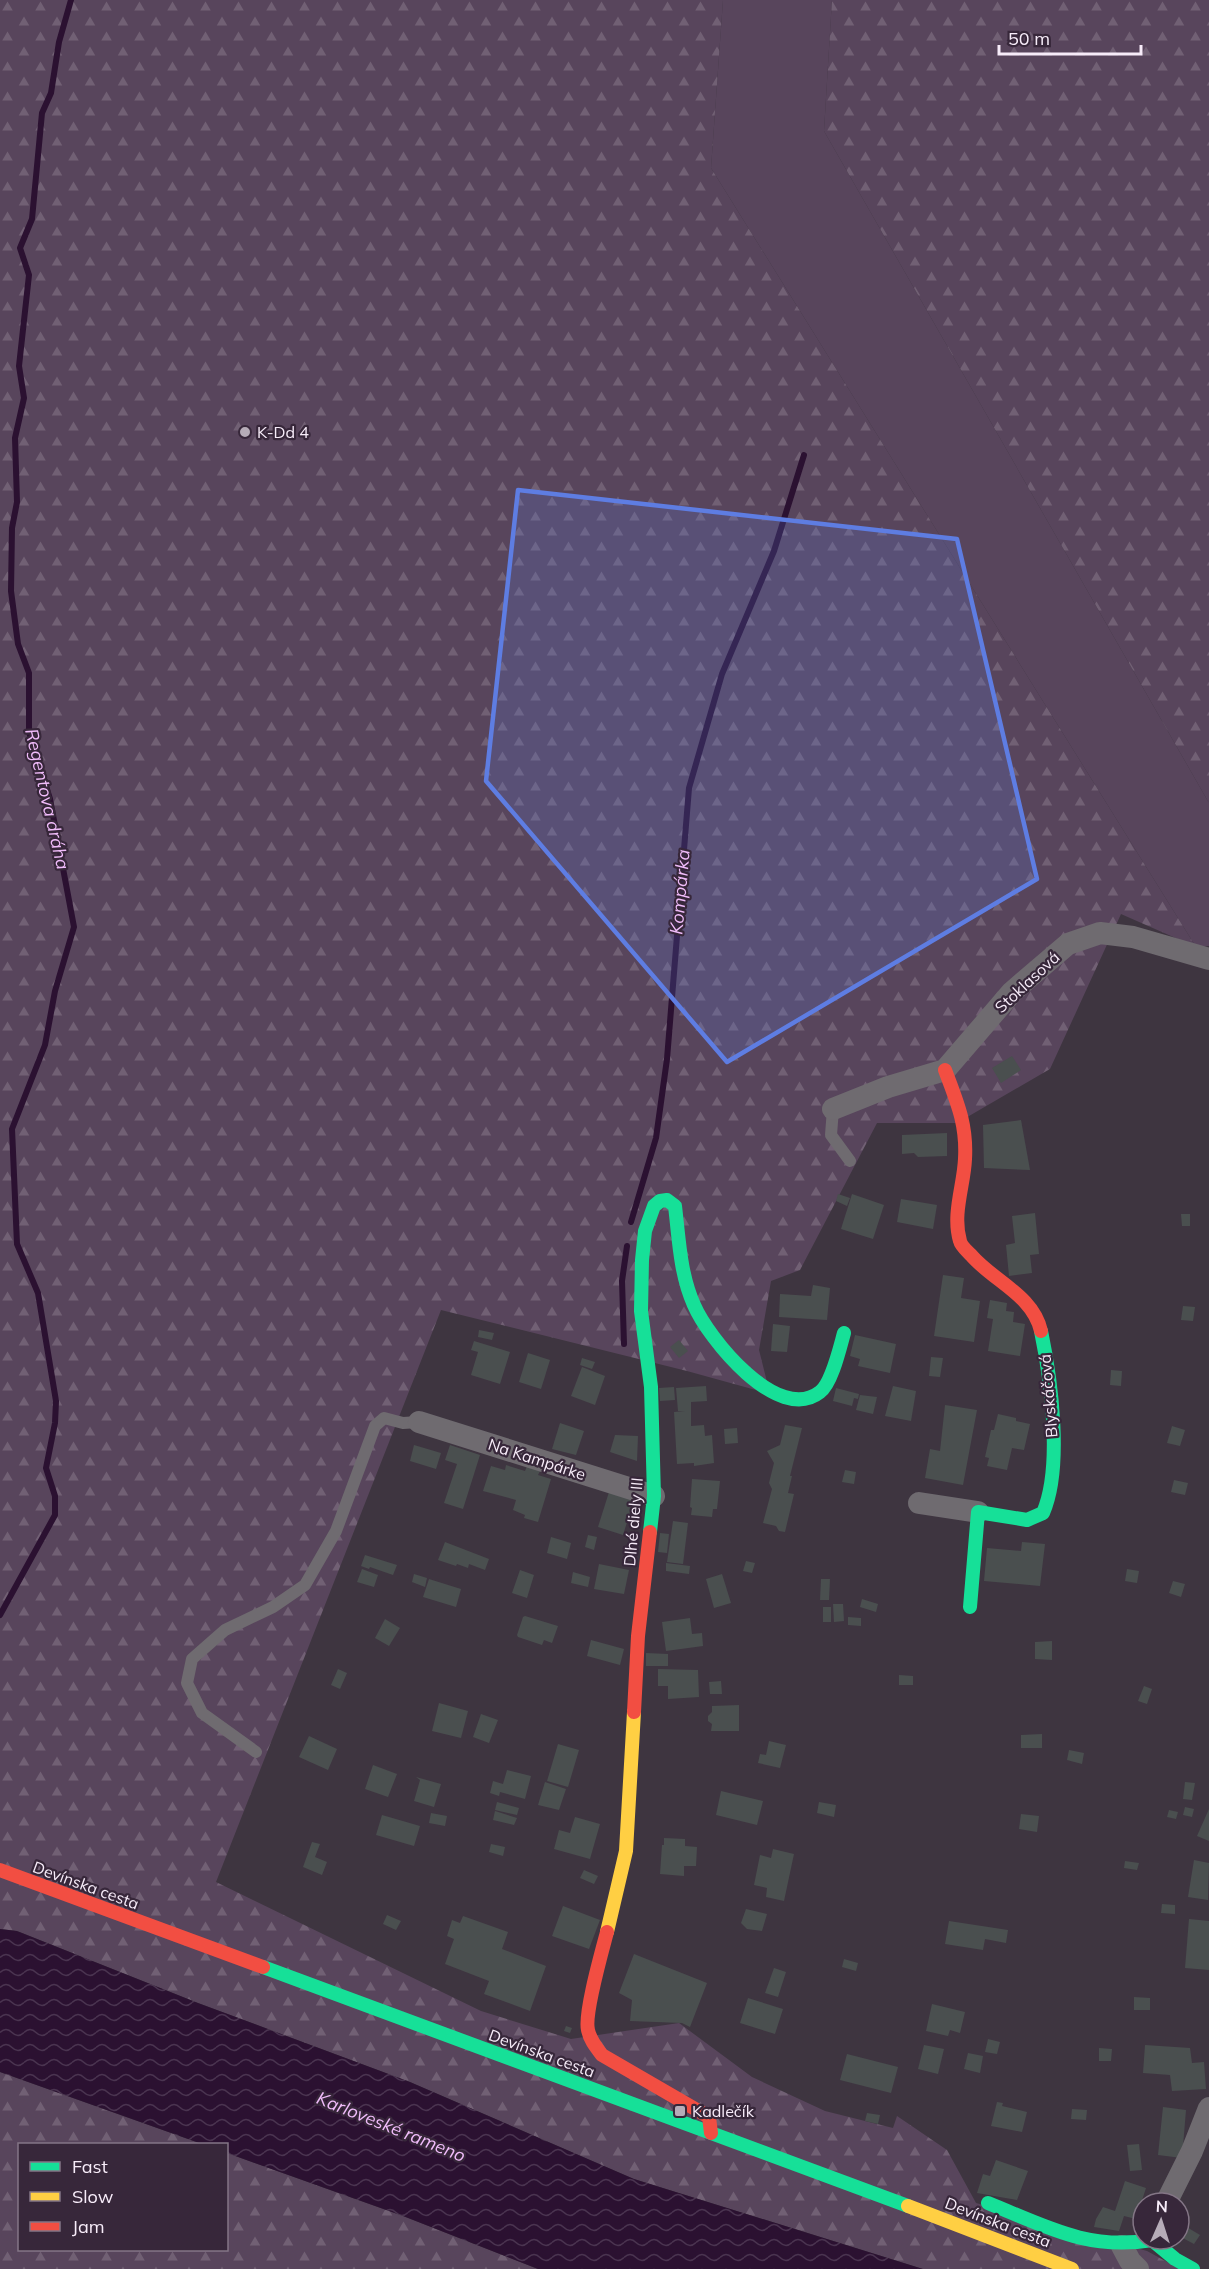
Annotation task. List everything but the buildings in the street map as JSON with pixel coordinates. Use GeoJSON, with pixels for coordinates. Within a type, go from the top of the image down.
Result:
{"type":"FeatureCollection","features":[{"type":"Feature","properties":{"kind":"street","name":"Stoklasová"},"geometry":{"type":"LineString","coordinates":[[945,1070],[1012,992],[1068,944],[1100,933],[1133,937],[1209,959]]}},
{"type":"Feature","properties":{"kind":"street"},"geometry":{"type":"LineString","coordinates":[[833,1109],[888,1087],[945,1070]]}},
{"type":"Feature","properties":{"kind":"street","name":"Blyskáčová"},"geometry":{"type":"LineString","coordinates":[[919,1503],[1027,1520],[1043,1513],[1050,1497],[1053,1442],[1049,1369],[1038,1318],[1026,1302],[980,1266],[960,1244],[957,1221],[964,1158],[963,1118],[945,1070]]}},
{"type":"Feature","properties":{"kind":"street","name":"Dlhé diely III"},"geometry":{"type":"LineString","coordinates":[[711,2133],[709,2117],[602,2055],[592,2042],[587,2028],[592,1996],[626,1851],[638,1636],[654,1496],[651,1387],[641,1311],[645,1231],[654,1206],[660,1201],[667,1200],[675,1206],[678,1248],[685,1281],[695,1308],[718,1344],[752,1379],[791,1401],[809,1399],[822,1391],[844,1333]]}},
{"type":"Feature","properties":{"kind":"street","name":"Na Kampárke"},"geometry":{"type":"LineString","coordinates":[[419,1422],[654,1496]]}},
{"type":"Feature","properties":{"kind":"street"},"geometry":{"type":"LineString","coordinates":[[970,1607],[978,1512]]}},
{"type":"Feature","properties":{"kind":"street","name":"Devínska cesta"},"geometry":{"type":"LineString","coordinates":[[0,1870],[897,2201],[1072,2269]]}},
{"type":"Feature","properties":{"kind":"street"},"geometry":{"type":"LineString","coordinates":[[1172,2191],[1192,2151],[1209,2108]]}},
{"type":"Feature","properties":{"kind":"street"},"geometry":{"type":"LineString","coordinates":[[988,2202],[1089,2243],[1122,2246],[1131,2244]]}},
{"type":"Feature","properties":{"kind":"street"},"geometry":{"type":"LineString","coordinates":[[1122,2246],[1130,2261],[1138,2269]]}},
{"type":"Feature","properties":{"kind":"street"},"geometry":{"type":"LineString","coordinates":[[1166,2251],[1193,2269]]}},
{"type":"Feature","properties":{"kind":"lane"},"geometry":{"type":"LineString","coordinates":[[833,1109],[831,1135],[850,1161]]}},
{"type":"Feature","properties":{"kind":"lane"},"geometry":{"type":"LineString","coordinates":[[256,1752],[202,1713],[187,1683],[192,1659],[225,1630],[273,1607],[305,1585],[336,1531],[375,1426],[384,1418],[403,1423],[419,1422]]}},
{"type":"Feature","properties":{"kind":"highlighted area"},"geometry":{"type":"Polygon","coordinates":[[[518,490],[957,539],[1037,879],[727,1062],[486,781],[518,490]]]}},
{"type":"Feature","properties":{"kind":"green space"},"geometry":{"type":"Polygon","coordinates":[[[0,0],[723,0],[711,168],[1196,947],[1121,914],[1050,1069],[957,1123],[877,1123],[800,1270],[771,1281],[759,1350],[770,1394],[441,1310],[216,1882],[481,2011],[571,2039],[679,2023],[752,2077],[825,2111],[893,2128],[897,2116],[947,2150],[976,2203],[1131,2247],[1131,2251],[1147,2251],[1180,2269],[923,2269],[634,2179],[410,2082],[198,2003],[17,1931],[0,1929],[0,0]]]}},
{"type":"Feature","properties":{"kind":"green space"},"geometry":{"type":"Polygon","coordinates":[[[723,0],[832,0],[824,131],[1209,803],[1209,946],[1196,947],[711,168],[723,0]]]}},
{"type":"Feature","properties":{"kind":"green space"},"geometry":{"type":"Polygon","coordinates":[[[832,0],[1209,0],[1209,803],[824,131],[832,0]]]}},
{"type":"Feature","properties":{"kind":"green space"},"geometry":{"type":"Polygon","coordinates":[[[0,2072],[199,2143],[18,2143],[18,2251],[228,2251],[228,2153],[403,2216],[538,2269],[0,2269],[0,2072]]]}},
{"type":"Feature","properties":{"kind":"water","name":"Karloveské rameno"},"geometry":{"type":"Polygon","coordinates":[[[0,1929],[17,1931],[198,2003],[410,2082],[634,2179],[923,2269],[538,2269],[403,2216],[228,2153],[228,2143],[199,2143],[0,2072],[0,1929]]]}},
{"type":"Feature","properties":{"kind":"waterway","name":"Regentova dráha"},"geometry":{"type":"LineString","coordinates":[[0,1615],[55,1515],[55,1496],[46,1468],[55,1423],[56,1401],[38,1293],[17,1244],[12,1129],[45,1045],[55,991],[74,927],[50,799],[29,732],[29,673],[18,644],[11,591],[12,528],[17,502],[15,438],[24,398],[19,366],[29,275],[20,248],[32,219],[42,113],[51,93],[59,42],[71,0]]}},
{"type":"Feature","properties":{"kind":"waterway","name":"Kompárka"},"geometry":{"type":"LineString","coordinates":[[631,1222],[656,1138],[667,1059],[689,788],[722,674],[774,551],[804,455]]}},
{"type":"Feature","properties":{"kind":"waterway","name":"Kompárka"},"geometry":{"type":"LineString","coordinates":[[624,1344],[622,1281],[627,1246]]}},
{"type":"Feature","properties":{"kind":"traffic: fast"},"geometry":{"type":"LineString","coordinates":[[650,1532],[654,1496],[651,1387],[641,1311],[645,1231],[654,1206],[660,1201],[667,1200],[675,1206],[686,1281],[702,1320],[729,1356],[765,1388],[785,1397],[803,1399],[820,1392],[832,1373],[844,1333]]}},
{"type":"Feature","properties":{"kind":"traffic: fast"},"geometry":{"type":"LineString","coordinates":[[970,1607],[978,1512],[1027,1520],[1043,1513],[1049,1494],[1053,1472],[1053,1423],[1041,1331]]}},
{"type":"Feature","properties":{"kind":"traffic: fast"},"geometry":{"type":"LineString","coordinates":[[263,1967],[908,2206]]}},
{"type":"Feature","properties":{"kind":"traffic: fast"},"geometry":{"type":"LineString","coordinates":[[988,2203],[1048,2228],[1087,2239],[1129,2243],[1152,2240],[1175,2259],[1193,2269]]}},
{"type":"Feature","properties":{"kind":"traffic: slow"},"geometry":{"type":"LineString","coordinates":[[607,1932],[626,1851],[634,1712]]}},
{"type":"Feature","properties":{"kind":"traffic: slow"},"geometry":{"type":"LineString","coordinates":[[908,2206],[1072,2269]]}},
{"type":"Feature","properties":{"kind":"traffic: jam"},"geometry":{"type":"LineString","coordinates":[[945,1070],[960,1113],[964,1135],[965,1159],[957,1220],[961,1243],[980,1264],[1021,1298],[1037,1318],[1041,1331]]}},
{"type":"Feature","properties":{"kind":"traffic: jam"},"geometry":{"type":"LineString","coordinates":[[634,1712],[638,1636],[650,1532]]}},
{"type":"Feature","properties":{"kind":"traffic: jam"},"geometry":{"type":"LineString","coordinates":[[0,1870],[263,1967]]}},
{"type":"Feature","properties":{"kind":"traffic: jam"},"geometry":{"type":"LineString","coordinates":[[607,1932],[594,1982],[587,2022],[592,2040],[602,2055],[709,2117],[711,2133]]}},
{"type":"Feature","properties":{"kind":"place","name":"K-Dd 4"},"geometry":{"type":"Point","coordinates":[245,432]}},
{"type":"Feature","properties":{"kind":"place","name":"Kadlečík"},"geometry":{"type":"Point","coordinates":[680,2111]}}]}
